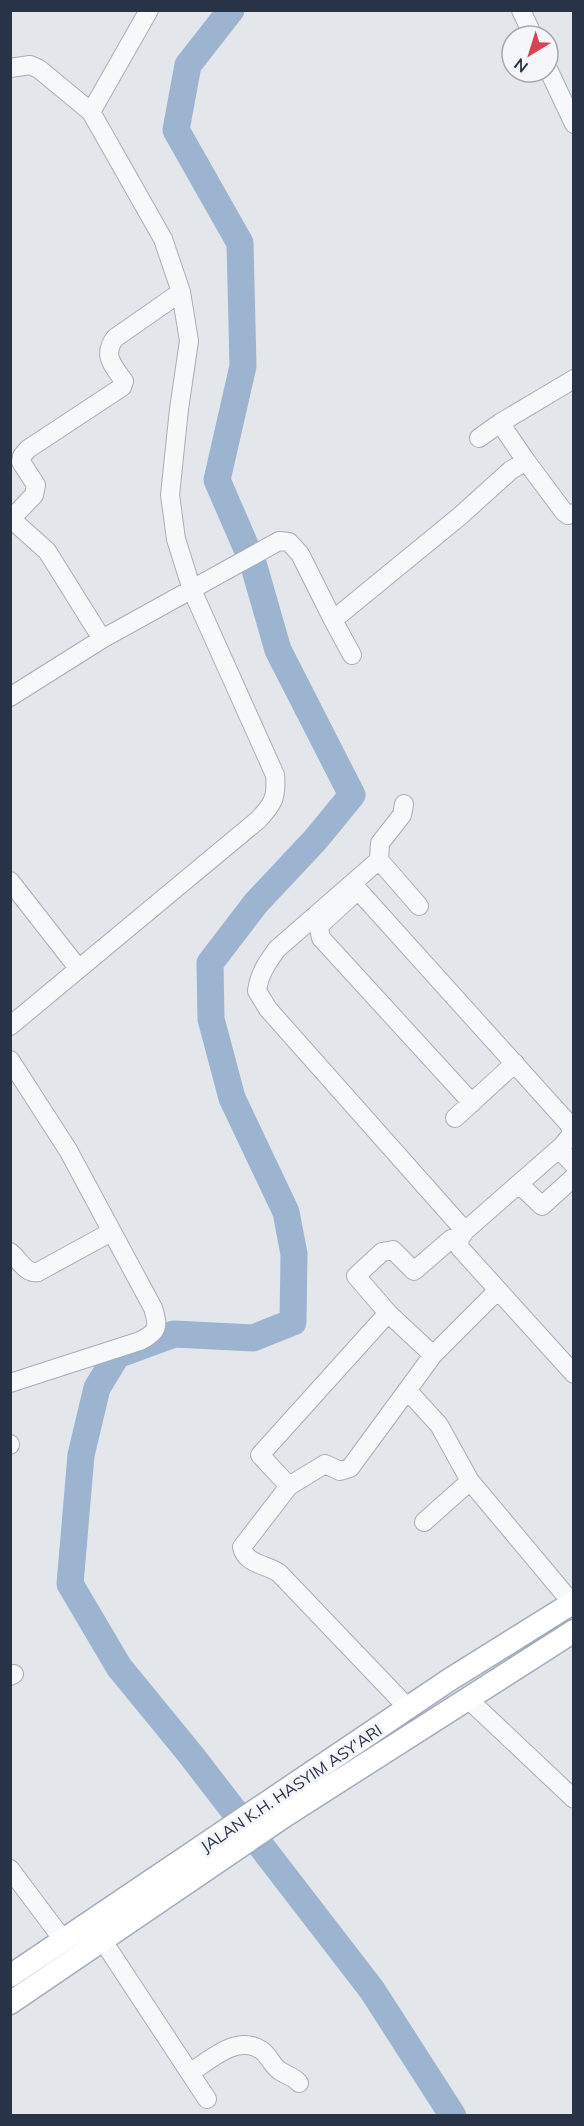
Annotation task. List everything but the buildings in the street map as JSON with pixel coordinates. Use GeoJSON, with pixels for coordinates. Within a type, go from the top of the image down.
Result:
{"type":"FeatureCollection","features":[{"type":"Feature","properties":{"kind":"main road","name":"JALAN K.H. HASYIM ASY'ARI"},"geometry":{"type":"LineString","coordinates":[[10,2003],[98,1931],[280,1807],[408,1708],[573,1603]]}},
{"type":"Feature","properties":{"kind":"main road","name":"JALAN K.H. HASYIM ASY'ARI"},"geometry":{"type":"LineString","coordinates":[[280,1807],[468,1699],[573,1631]]}},
{"type":"Feature","properties":{"kind":"main road","name":"JALAN K.H. HASYIM ASY'ARI"},"geometry":{"type":"LineString","coordinates":[[10,1976],[64,1941],[98,1931]]}},
{"type":"Feature","properties":{"kind":"street"},"geometry":{"type":"LineString","coordinates":[[91,112],[149,10]]}},
{"type":"Feature","properties":{"kind":"street"},"geometry":{"type":"LineString","coordinates":[[521,10],[527,24]]}},
{"type":"Feature","properties":{"kind":"street"},"geometry":{"type":"LineString","coordinates":[[10,68],[30,65],[39,69],[91,112],[163,238],[181,292],[189,341],[170,495],[177,539],[192,590],[275,776],[277,793],[270,808],[258,820],[10,1026]]}},
{"type":"Feature","properties":{"kind":"street"},"geometry":{"type":"LineString","coordinates":[[555,84],[573,124]]}},
{"type":"Feature","properties":{"kind":"street"},"geometry":{"type":"LineString","coordinates":[[102,639],[47,551],[11,519],[34,495],[36,485],[21,462],[22,456],[28,449],[122,387],[124,381],[108,354],[109,346],[115,338],[181,292]]}},
{"type":"Feature","properties":{"kind":"street"},"geometry":{"type":"LineString","coordinates":[[479,438],[573,379]]}},
{"type":"Feature","properties":{"kind":"street"},"geometry":{"type":"LineString","coordinates":[[500,423],[564,512],[568,515],[573,513]]}},
{"type":"Feature","properties":{"kind":"street"},"geometry":{"type":"LineString","coordinates":[[333,620],[460,516],[511,470],[526,461]]}},
{"type":"Feature","properties":{"kind":"street"},"geometry":{"type":"LineString","coordinates":[[10,697],[102,639],[259,550],[279,541],[289,542],[300,554],[352,656]]}},
{"type":"Feature","properties":{"kind":"street"},"geometry":{"type":"LineString","coordinates":[[404,804],[402,815],[380,843],[379,860],[321,924],[319,928],[321,938],[472,1103]]}},
{"type":"Feature","properties":{"kind":"street"},"geometry":{"type":"LineString","coordinates":[[379,860],[419,906]]}},
{"type":"Feature","properties":{"kind":"street"},"geometry":{"type":"LineString","coordinates":[[10,881],[78,968]]}},
{"type":"Feature","properties":{"kind":"street"},"geometry":{"type":"LineString","coordinates":[[355,887],[515,1063],[572,1130],[559,1149],[462,1236],[451,1239],[414,1271],[393,1250],[382,1252],[356,1276],[387,1313],[433,1355]]}},
{"type":"Feature","properties":{"kind":"street"},"geometry":{"type":"LineString","coordinates":[[355,887],[277,949],[266,963],[259,978],[257,991],[268,1009],[462,1236],[460,1248],[573,1374]]}},
{"type":"Feature","properties":{"kind":"street"},"geometry":{"type":"LineString","coordinates":[[10,1060],[68,1150],[153,1308],[158,1322],[151,1336],[140,1341],[10,1383]]}},
{"type":"Feature","properties":{"kind":"street"},"geometry":{"type":"LineString","coordinates":[[455,1118],[515,1063]]}},
{"type":"Feature","properties":{"kind":"street"},"geometry":{"type":"LineString","coordinates":[[559,1149],[573,1165]]}},
{"type":"Feature","properties":{"kind":"street"},"geometry":{"type":"LineString","coordinates":[[519,1184],[542,1206],[573,1177]]}},
{"type":"Feature","properties":{"kind":"street"},"geometry":{"type":"LineString","coordinates":[[10,1252],[27,1270],[33,1273],[111,1232]]}},
{"type":"Feature","properties":{"kind":"street"},"geometry":{"type":"LineString","coordinates":[[408,1708],[279,1573],[269,1566],[257,1565],[244,1555],[242,1547],[289,1486],[325,1464],[340,1471],[350,1468],[433,1355],[498,1290]]}},
{"type":"Feature","properties":{"kind":"street"},"geometry":{"type":"LineString","coordinates":[[289,1486],[260,1455],[387,1313]]}},
{"type":"Feature","properties":{"kind":"street"},"geometry":{"type":"LineString","coordinates":[[408,1391],[439,1425],[470,1481],[573,1603]]}},
{"type":"Feature","properties":{"kind":"street"},"geometry":{"type":"LineString","coordinates":[[424,1522],[470,1481]]}},
{"type":"Feature","properties":{"kind":"street"},"geometry":{"type":"LineString","coordinates":[[468,1699],[573,1799]]}},
{"type":"Feature","properties":{"kind":"street"},"geometry":{"type":"LineString","coordinates":[[10,1869],[64,1941]]}},
{"type":"Feature","properties":{"kind":"street"},"geometry":{"type":"LineString","coordinates":[[98,1931],[207,2099]]}},
{"type":"Feature","properties":{"kind":"street"},"geometry":{"type":"LineString","coordinates":[[190,2073],[233,2045],[242,2044],[262,2050],[280,2071],[292,2075],[299,2083]]}},
{"type":"Feature","properties":{"kind":"waterway"},"geometry":{"type":"LineString","coordinates":[[231,10],[188,65],[176,130],[240,243],[243,366],[217,480],[253,563],[278,650],[352,795],[316,839],[256,903],[210,963],[211,1019],[232,1098],[286,1212],[294,1254],[293,1322],[253,1338],[174,1334],[117,1355],[97,1388],[81,1455],[70,1584],[119,1667],[191,1755],[372,1990],[453,2116]]}}]}
